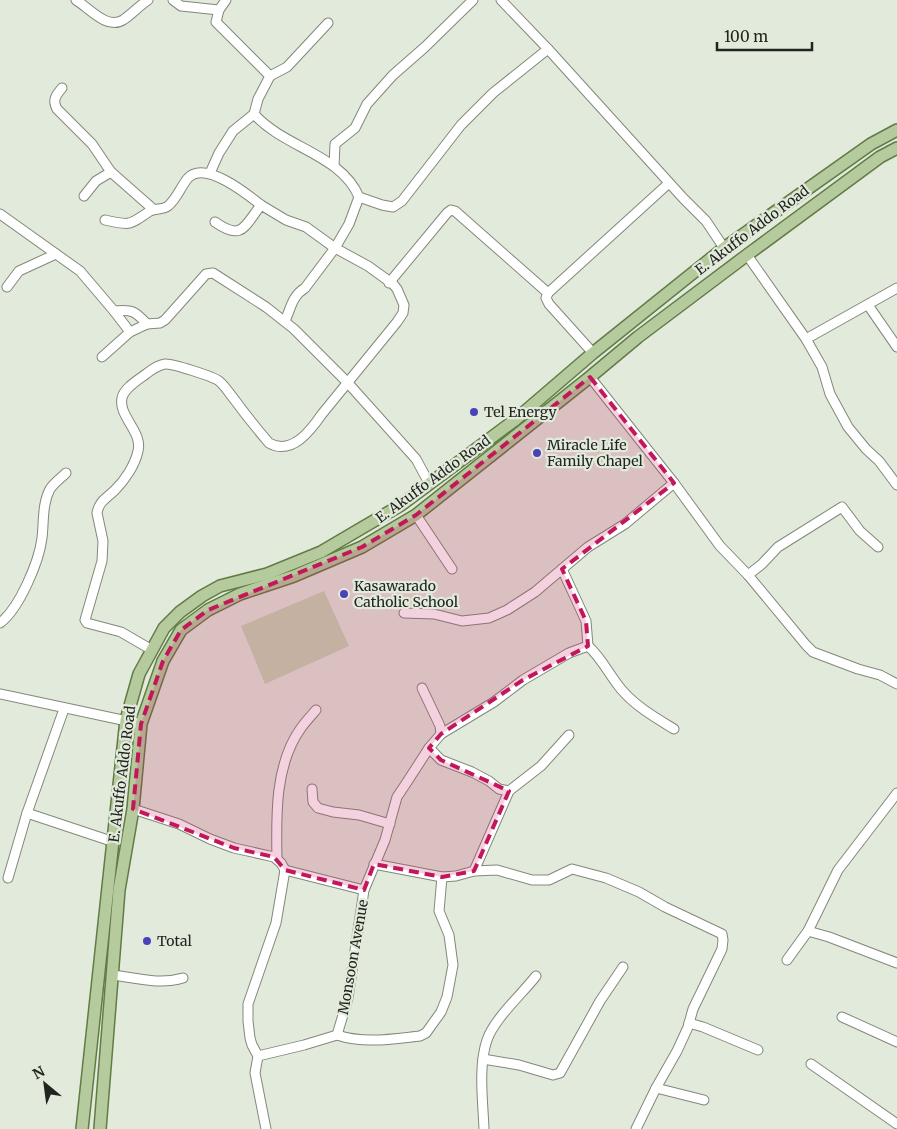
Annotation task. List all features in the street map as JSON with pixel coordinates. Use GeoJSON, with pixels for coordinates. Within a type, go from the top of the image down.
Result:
{"type":"FeatureCollection","features":[{"type":"Feature","properties":{"kind":"main road","name":"E. Akuffo Addo Road"},"geometry":{"type":"LineString","coordinates":[[82,1129],[126,720],[139,674],[164,628],[180,612],[220,586],[267,574],[321,552],[401,505],[515,420],[593,353],[724,248],[871,144],[897,130]]}},
{"type":"Feature","properties":{"kind":"main road","name":"E. Akuffo Addo Road"},"geometry":{"type":"LineString","coordinates":[[100,1129],[119,890],[133,809],[141,724],[163,661],[181,630],[208,610],[240,594],[294,576],[362,548],[416,516],[638,337],[880,157],[897,148]]}},
{"type":"Feature","properties":{"kind":"street"},"geometry":{"type":"LineString","coordinates":[[76,0],[101,18],[114,23],[122,21],[148,0]]}},
{"type":"Feature","properties":{"kind":"street"},"geometry":{"type":"LineString","coordinates":[[173,0],[181,6],[219,10]]}},
{"type":"Feature","properties":{"kind":"street"},"geometry":{"type":"LineString","coordinates":[[226,0],[219,10],[216,22],[270,76]]}},
{"type":"Feature","properties":{"kind":"street"},"geometry":{"type":"LineString","coordinates":[[334,166],[335,144],[355,128],[367,104],[392,76],[426,47],[473,0]]}},
{"type":"Feature","properties":{"kind":"street"},"geometry":{"type":"LineString","coordinates":[[501,0],[706,221],[724,248]]}},
{"type":"Feature","properties":{"kind":"street"},"geometry":{"type":"LineString","coordinates":[[210,173],[219,153],[233,131],[254,114],[258,99],[270,76],[287,67],[328,23]]}},
{"type":"Feature","properties":{"kind":"street"},"geometry":{"type":"LineString","coordinates":[[359,197],[393,207],[402,201],[461,125],[493,93],[548,49]]}},
{"type":"Feature","properties":{"kind":"street"},"geometry":{"type":"LineString","coordinates":[[62,88],[54,102],[57,109],[92,144],[111,172],[153,210]]}},
{"type":"Feature","properties":{"kind":"street"},"geometry":{"type":"LineString","coordinates":[[254,114],[263,124],[278,135],[334,166],[354,185],[359,197],[349,224],[335,248],[305,288],[298,292],[285,321]]}},
{"type":"Feature","properties":{"kind":"street"},"geometry":{"type":"LineString","coordinates":[[84,196],[96,182],[111,172]]}},
{"type":"Feature","properties":{"kind":"street"},"geometry":{"type":"LineString","coordinates":[[105,220],[131,224],[153,210],[164,209],[171,204],[189,177],[195,173],[210,173],[242,190],[286,220],[306,227],[335,248],[368,266],[397,289],[404,305],[403,314],[311,429],[302,438],[289,446],[274,446],[269,443],[219,381],[177,365],[166,364],[150,370],[126,391],[122,398],[122,404],[139,443],[138,452],[133,465],[119,485],[103,500],[98,508],[97,513],[102,541],[102,561],[85,620],[87,623],[121,632],[152,650]]}},
{"type":"Feature","properties":{"kind":"street"},"geometry":{"type":"LineString","coordinates":[[593,353],[549,304],[546,298],[548,293],[669,183]]}},
{"type":"Feature","properties":{"kind":"street"},"geometry":{"type":"LineString","coordinates":[[214,222],[230,231],[239,231],[262,205]]}},
{"type":"Feature","properties":{"kind":"street"},"geometry":{"type":"LineString","coordinates":[[389,283],[451,210],[455,211],[548,293]]}},
{"type":"Feature","properties":{"kind":"street"},"geometry":{"type":"LineString","coordinates":[[0,214],[80,271],[130,332]]}},
{"type":"Feature","properties":{"kind":"street"},"geometry":{"type":"LineString","coordinates":[[7,287],[19,271],[56,254]]}},
{"type":"Feature","properties":{"kind":"street"},"geometry":{"type":"LineString","coordinates":[[747,255],[806,339],[822,367],[830,394],[848,427],[897,485]]}},
{"type":"Feature","properties":{"kind":"street"},"geometry":{"type":"LineString","coordinates":[[102,357],[130,332],[148,324],[160,323],[165,320],[206,274],[214,273],[285,321],[347,382],[416,459],[429,483]]}},
{"type":"Feature","properties":{"kind":"street"},"geometry":{"type":"LineString","coordinates":[[806,339],[897,288]]}},
{"type":"Feature","properties":{"kind":"street"},"geometry":{"type":"LineString","coordinates":[[868,305],[897,347]]}},
{"type":"Feature","properties":{"kind":"street"},"geometry":{"type":"LineString","coordinates":[[114,311],[130,310],[148,324]]}},
{"type":"Feature","properties":{"kind":"street"},"geometry":{"type":"LineString","coordinates":[[590,377],[674,483],[720,546],[813,652],[880,675],[897,684]]}},
{"type":"Feature","properties":{"kind":"street"},"geometry":{"type":"LineString","coordinates":[[0,623],[12,612],[26,588],[42,540],[46,500],[51,488],[66,472]]}},
{"type":"Feature","properties":{"kind":"street"},"geometry":{"type":"LineString","coordinates":[[404,613],[434,614],[462,621],[488,618],[507,610],[535,592],[588,547],[625,524],[674,483]]}},
{"type":"Feature","properties":{"kind":"street"},"geometry":{"type":"LineString","coordinates":[[748,576],[778,547],[842,508],[860,530],[878,547]]}},
{"type":"Feature","properties":{"kind":"street"},"geometry":{"type":"LineString","coordinates":[[416,516],[452,569]]}},
{"type":"Feature","properties":{"kind":"street"},"geometry":{"type":"LineString","coordinates":[[562,569],[586,621],[588,646],[596,653],[623,692],[650,714],[674,729]]}},
{"type":"Feature","properties":{"kind":"street"},"geometry":{"type":"LineString","coordinates":[[364,890],[385,840],[397,797],[429,748],[442,734],[494,702],[523,680],[569,653],[588,646]]}},
{"type":"Feature","properties":{"kind":"street"},"geometry":{"type":"LineString","coordinates":[[422,688],[442,734]]}},
{"type":"Feature","properties":{"kind":"street"},"geometry":{"type":"LineString","coordinates":[[0,694],[141,724]]}},
{"type":"Feature","properties":{"kind":"street"},"geometry":{"type":"LineString","coordinates":[[8,878],[27,813],[64,709]]}},
{"type":"Feature","properties":{"kind":"street"},"geometry":{"type":"LineString","coordinates":[[276,858],[278,788],[286,758],[300,728],[316,710]]}},
{"type":"Feature","properties":{"kind":"street"},"geometry":{"type":"LineString","coordinates":[[474,871],[509,791],[541,766],[569,735]]}},
{"type":"Feature","properties":{"kind":"street"},"geometry":{"type":"LineString","coordinates":[[429,748],[441,760],[472,772],[499,789],[509,791]]}},
{"type":"Feature","properties":{"kind":"street"},"geometry":{"type":"LineString","coordinates":[[312,789],[313,802],[318,808],[333,812],[359,814],[390,824]]}},
{"type":"Feature","properties":{"kind":"street"},"geometry":{"type":"LineString","coordinates":[[787,960],[808,931],[838,870],[897,793]]}},
{"type":"Feature","properties":{"kind":"street"},"geometry":{"type":"LineString","coordinates":[[133,809],[179,824],[234,848],[276,858],[282,863],[285,870],[276,922],[248,1004],[248,1021],[252,1045],[258,1056],[255,1073],[266,1129]]}},
{"type":"Feature","properties":{"kind":"street"},"geometry":{"type":"LineString","coordinates":[[27,813],[114,842]]}},
{"type":"Feature","properties":{"kind":"street"},"geometry":{"type":"LineString","coordinates":[[374,864],[442,877],[456,876],[474,871],[497,870],[532,880],[550,880],[572,869],[582,871],[640,892],[665,907],[722,934],[724,940],[722,949],[693,1009],[677,1051],[636,1129]]}},
{"type":"Feature","properties":{"kind":"street","name":"Monsoon Avenue"},"geometry":{"type":"LineString","coordinates":[[285,870],[364,890],[348,998],[337,1035]]}},
{"type":"Feature","properties":{"kind":"street"},"geometry":{"type":"LineString","coordinates":[[258,1056],[337,1035],[370,1041],[420,1036],[426,1033],[441,1012],[447,997],[454,965],[449,935],[439,910],[442,877]]}},
{"type":"Feature","properties":{"kind":"street"},"geometry":{"type":"LineString","coordinates":[[808,931],[897,963]]}},
{"type":"Feature","properties":{"kind":"street"},"geometry":{"type":"LineString","coordinates":[[484,1059],[519,1065],[553,1075],[560,1073],[600,1001],[623,967]]}},
{"type":"Feature","properties":{"kind":"street"},"geometry":{"type":"LineString","coordinates":[[113,975],[154,982],[174,981],[183,978]]}},
{"type":"Feature","properties":{"kind":"street"},"geometry":{"type":"LineString","coordinates":[[484,1129],[483,1088],[487,1040],[495,1026],[536,976]]}},
{"type":"Feature","properties":{"kind":"street"},"geometry":{"type":"LineString","coordinates":[[842,1017],[897,1042]]}},
{"type":"Feature","properties":{"kind":"street"},"geometry":{"type":"LineString","coordinates":[[689,1023],[758,1050]]}},
{"type":"Feature","properties":{"kind":"street"},"geometry":{"type":"LineString","coordinates":[[811,1064],[897,1124]]}},
{"type":"Feature","properties":{"kind":"street"},"geometry":{"type":"LineString","coordinates":[[656,1088],[704,1100]]}},
{"type":"Feature","properties":{"kind":"highlighted area"},"geometry":{"type":"Polygon","coordinates":[[[590,377],[674,483],[562,569],[586,621],[588,646],[523,680],[441,734],[429,748],[441,760],[509,791],[474,871],[442,877],[374,864],[364,890],[285,870],[274,857],[234,848],[133,809],[141,724],[163,661],[181,630],[208,610],[362,547],[416,515],[590,377]]]}},
{"type":"Feature","properties":{"kind":"green space"},"geometry":{"type":"Polygon","coordinates":[[[324,591],[349,646],[265,684],[241,626],[324,591]]]}},
{"type":"Feature","properties":{"kind":"place","name":"Tel Energy"},"geometry":{"type":"Point","coordinates":[474,412]}},
{"type":"Feature","properties":{"kind":"place","name":"Miracle Life Family Chapel"},"geometry":{"type":"Point","coordinates":[537,453]}},
{"type":"Feature","properties":{"kind":"place","name":"Kasawarado Catholic School"},"geometry":{"type":"Point","coordinates":[344,594]}},
{"type":"Feature","properties":{"kind":"place","name":"Total"},"geometry":{"type":"Point","coordinates":[147,941]}}]}
